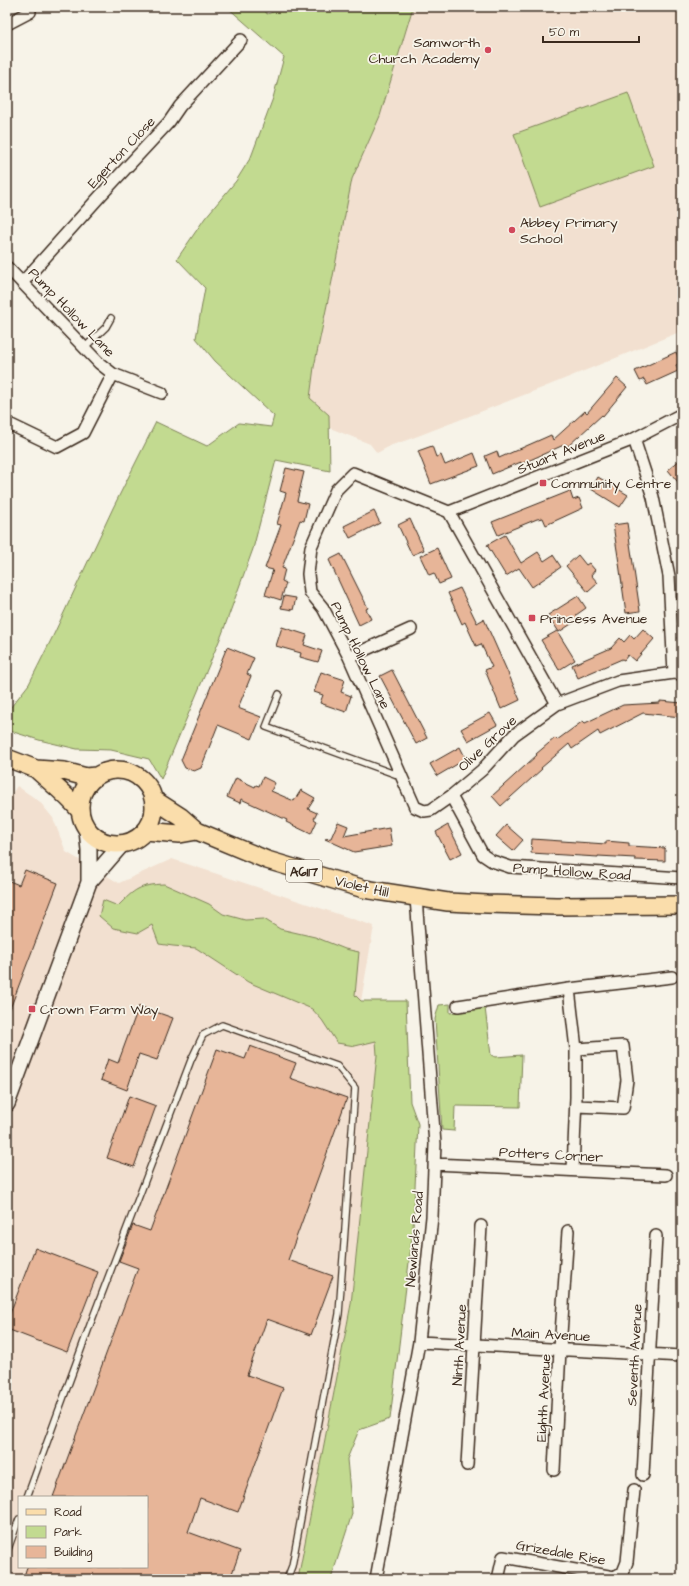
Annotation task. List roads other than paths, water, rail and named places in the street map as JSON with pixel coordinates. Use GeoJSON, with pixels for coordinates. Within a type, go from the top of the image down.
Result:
{"type":"FeatureCollection","features":[{"type":"Feature","properties":{"kind":"main road","name":"A6117"},"geometry":{"type":"LineString","coordinates":[[7,758],[36,769],[64,772],[86,777],[96,776],[115,770],[125,771],[135,775],[143,781],[149,789],[153,799]]}},
{"type":"Feature","properties":{"kind":"main road","name":"A6117"},"geometry":{"type":"LineString","coordinates":[[36,769],[69,798],[80,811]]}},
{"type":"Feature","properties":{"kind":"main road","name":"A6117"},"geometry":{"type":"LineString","coordinates":[[87,830],[82,821],[80,811],[81,798],[86,786],[96,776]]}},
{"type":"Feature","properties":{"kind":"main road","name":"Violet Hill"},"geometry":{"type":"LineString","coordinates":[[153,799],[181,817],[197,831],[267,860],[364,889],[416,898]]}},
{"type":"Feature","properties":{"kind":"main road"},"geometry":{"type":"LineString","coordinates":[[87,830],[94,837],[103,842],[123,844],[136,839],[145,831],[153,816],[153,799]]}},
{"type":"Feature","properties":{"kind":"main road"},"geometry":{"type":"LineString","coordinates":[[145,831],[180,834],[197,831]]}},
{"type":"Feature","properties":{"kind":"main road","name":"A6117"},"geometry":{"type":"LineString","coordinates":[[416,898],[457,903],[556,906],[682,905]]}},
{"type":"Feature","properties":{"kind":"street"},"geometry":{"type":"LineString","coordinates":[[7,24],[30,12]]}},
{"type":"Feature","properties":{"kind":"street","name":"Egerton Close"},"geometry":{"type":"LineString","coordinates":[[22,283],[169,122],[180,106],[241,40]]}},
{"type":"Feature","properties":{"kind":"street","name":"Pump Hollow Lane"},"geometry":{"type":"LineString","coordinates":[[7,267],[99,363],[113,374],[162,393]]}},
{"type":"Feature","properties":{"kind":"street"},"geometry":{"type":"LineString","coordinates":[[7,423],[57,446],[83,432],[113,374]]}},
{"type":"Feature","properties":{"kind":"street","name":"Stuart Avenue"},"geometry":{"type":"LineString","coordinates":[[449,512],[634,439],[682,414]]}},
{"type":"Feature","properties":{"kind":"street"},"geometry":{"type":"LineString","coordinates":[[634,439],[653,497],[669,576],[678,674]]}},
{"type":"Feature","properties":{"kind":"street","name":"Pump Hollow Lane"},"geometry":{"type":"LineString","coordinates":[[402,777],[349,657],[323,608],[310,592],[308,574],[310,547],[336,490],[353,473],[449,512]]}},
{"type":"Feature","properties":{"kind":"street"},"geometry":{"type":"LineString","coordinates":[[449,512],[557,704]]}},
{"type":"Feature","properties":{"kind":"street"},"geometry":{"type":"LineString","coordinates":[[349,657],[411,629]]}},
{"type":"Feature","properties":{"kind":"street","name":"Olive Grove"},"geometry":{"type":"LineString","coordinates":[[402,777],[416,807],[424,811],[432,810],[482,770],[514,735],[557,704],[618,682],[678,674]]}},
{"type":"Feature","properties":{"kind":"street","name":"Pump Hollow Road"},"geometry":{"type":"LineString","coordinates":[[451,796],[483,854],[492,861],[510,867],[682,878]]}},
{"type":"Feature","properties":{"kind":"street"},"geometry":{"type":"LineString","coordinates":[[7,1104],[89,882],[89,850],[87,830]]}},
{"type":"Feature","properties":{"kind":"street"},"geometry":{"type":"LineString","coordinates":[[89,882],[123,844]]}},
{"type":"Feature","properties":{"kind":"street","name":"Newlands Road"},"geometry":{"type":"LineString","coordinates":[[376,1579],[419,1342],[432,1225],[435,1144],[416,898]]}},
{"type":"Feature","properties":{"kind":"street"},"geometry":{"type":"LineString","coordinates":[[458,1006],[569,989],[672,977]]}},
{"type":"Feature","properties":{"kind":"street"},"geometry":{"type":"LineString","coordinates":[[569,989],[576,1049],[576,1106],[573,1170]]}},
{"type":"Feature","properties":{"kind":"street"},"geometry":{"type":"LineString","coordinates":[[576,1049],[623,1046],[627,1080],[623,1108],[576,1106]]}},
{"type":"Feature","properties":{"kind":"street","name":"Potters Corner"},"geometry":{"type":"LineString","coordinates":[[434,1164],[666,1175]]}},
{"type":"Feature","properties":{"kind":"street","name":"Ninth Avenue"},"geometry":{"type":"LineString","coordinates":[[467,1465],[481,1226]]}},
{"type":"Feature","properties":{"kind":"street","name":"Eighth Avenue"},"geometry":{"type":"LineString","coordinates":[[554,1470],[568,1231]]}},
{"type":"Feature","properties":{"kind":"street","name":"Seventh Avenue"},"geometry":{"type":"LineString","coordinates":[[643,1475],[656,1236]]}},
{"type":"Feature","properties":{"kind":"street","name":"Main Avenue"},"geometry":{"type":"LineString","coordinates":[[419,1342],[682,1356]]}},
{"type":"Feature","properties":{"kind":"street","name":"Grizedale Rise"},"geometry":{"type":"LineString","coordinates":[[498,1579],[503,1557],[614,1577],[623,1572],[627,1562],[634,1490]]}},
{"type":"Feature","properties":{"kind":"lane"},"geometry":{"type":"LineString","coordinates":[[84,348],[106,327],[111,318]]}},
{"type":"Feature","properties":{"kind":"lane"},"geometry":{"type":"LineString","coordinates":[[279,694],[266,727],[402,777]]}},
{"type":"Feature","properties":{"kind":"lane"},"geometry":{"type":"LineString","coordinates":[[27,1496],[90,1325],[191,1060],[203,1035],[222,1025],[337,1066],[355,1088],[339,1314],[292,1566],[287,1579]]}},
{"type":"Feature","properties":{"kind":"lane"},"geometry":{"type":"LineString","coordinates":[[7,1552],[18,1522]]}},
{"type":"Feature","properties":{"kind":"place","name":"Samworth Church Academy"},"geometry":{"type":"Point","coordinates":[488,50]}},
{"type":"Feature","properties":{"kind":"place","name":"Abbey Primary School"},"geometry":{"type":"Point","coordinates":[512,230]}},
{"type":"Feature","properties":{"kind":"place","name":"Community Centre"},"geometry":{"type":"Point","coordinates":[543,483]}},
{"type":"Feature","properties":{"kind":"place","name":"Princess Avenue"},"geometry":{"type":"Point","coordinates":[532,618]}},
{"type":"Feature","properties":{"kind":"place","name":"Crown Farm Way"},"geometry":{"type":"Point","coordinates":[32,1009]}}]}
